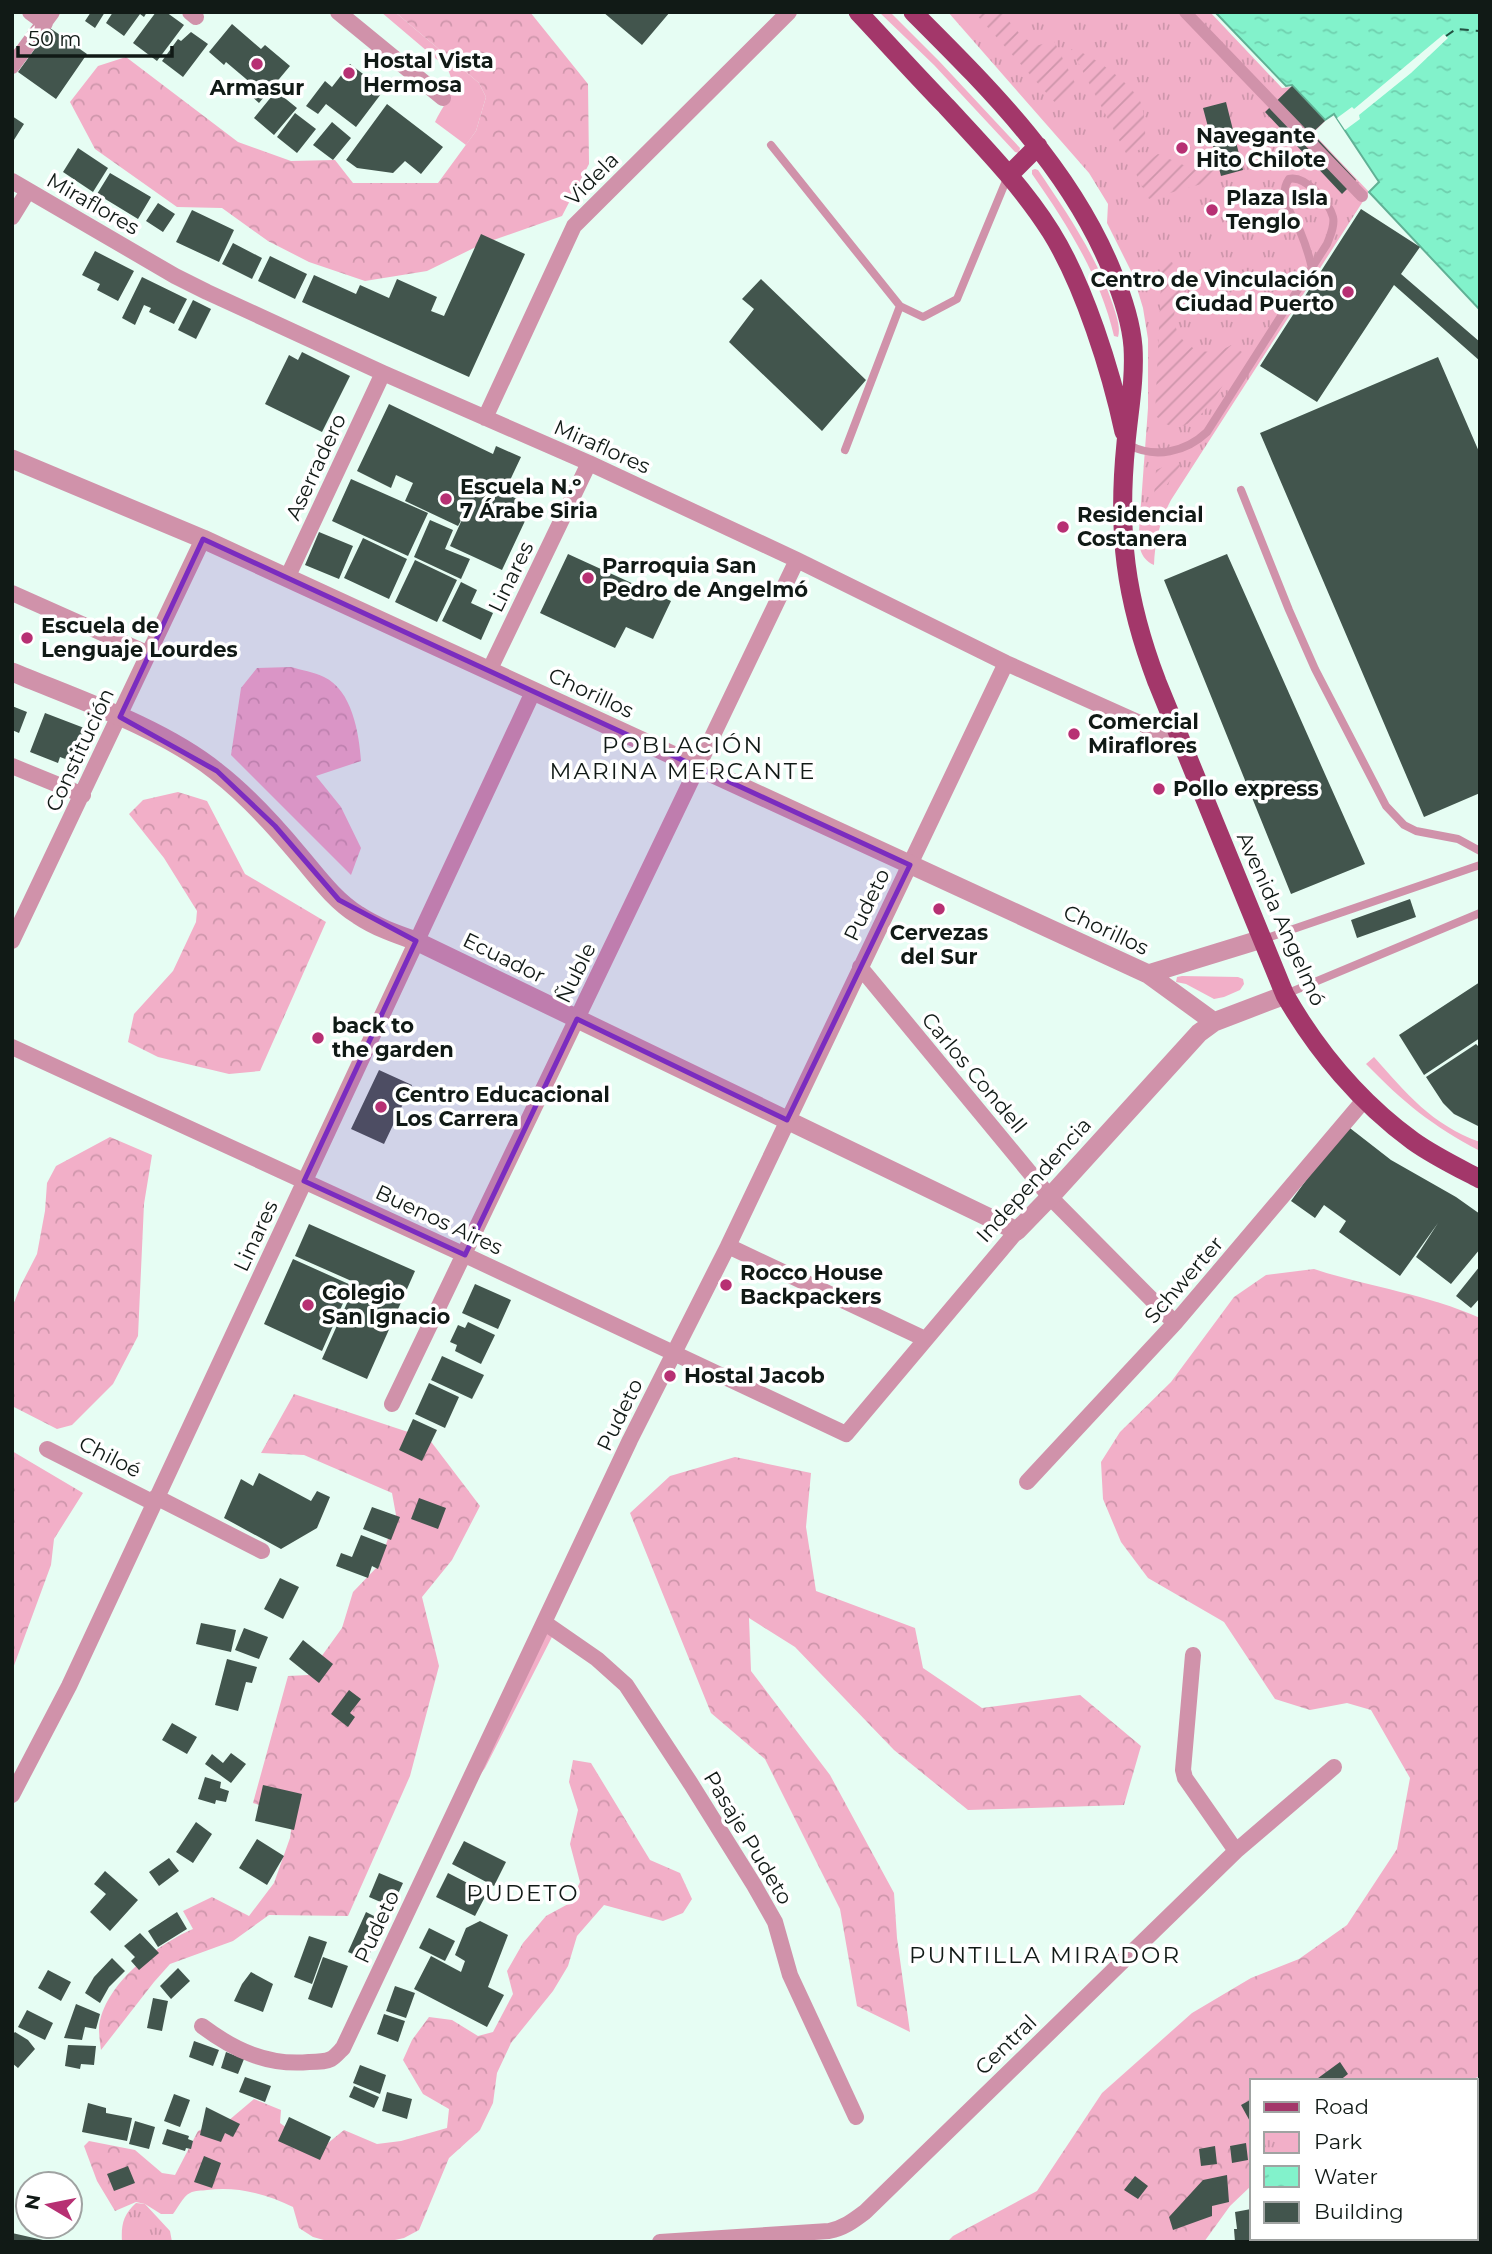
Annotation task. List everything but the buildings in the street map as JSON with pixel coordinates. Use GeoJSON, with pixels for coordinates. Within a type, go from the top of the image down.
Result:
{"type":"FeatureCollection","features":[{"type":"Feature","properties":{"kind":"main road"},"geometry":{"type":"LineString","coordinates":[[859,12],[1009,175],[1052,234],[1068,265],[1100,344],[1126,443]]}},
{"type":"Feature","properties":{"kind":"main road"},"geometry":{"type":"LineString","coordinates":[[912,12],[955,54],[1038,146],[1090,223],[1119,286],[1133,345],[1131,407],[1126,443]]}},
{"type":"Feature","properties":{"kind":"main road"},"geometry":{"type":"LineString","coordinates":[[1009,175],[1038,146]]}},
{"type":"Feature","properties":{"kind":"main road","name":"Avenida Angelmó"},"geometry":{"type":"LineString","coordinates":[[1126,443],[1123,529],[1129,592],[1144,648],[1285,995],[1325,1054],[1365,1098],[1414,1142],[1480,1179]]}},
{"type":"Feature","properties":{"kind":"street"},"geometry":{"type":"LineString","coordinates":[[12,66],[48,18],[30,12]]}},
{"type":"Feature","properties":{"kind":"street"},"geometry":{"type":"LineString","coordinates":[[338,12],[443,98]]}},
{"type":"Feature","properties":{"kind":"street","name":"Videla"},"geometry":{"type":"LineString","coordinates":[[485,418],[574,226],[789,12]]}},
{"type":"Feature","properties":{"kind":"street"},"geometry":{"type":"LineString","coordinates":[[1185,12],[1362,197]]}},
{"type":"Feature","properties":{"kind":"street","name":"Miraflores"},"geometry":{"type":"LineString","coordinates":[[12,181],[175,276],[383,373],[589,463],[797,560],[1006,663],[1181,741]]}},
{"type":"Feature","properties":{"kind":"street"},"geometry":{"type":"LineString","coordinates":[[12,217],[28,191]]}},
{"type":"Feature","properties":{"kind":"street","name":"Aserradero"},"geometry":{"type":"LineString","coordinates":[[287,578],[383,373]]}},
{"type":"Feature","properties":{"kind":"street","name":"Chorillos"},"geometry":{"type":"LineString","coordinates":[[12,459],[203,539],[1148,974],[1214,1022]]}},
{"type":"Feature","properties":{"kind":"street","name":"Linares"},"geometry":{"type":"LineString","coordinates":[[489,671],[589,463]]}},
{"type":"Feature","properties":{"kind":"street","name":"Constitución"},"geometry":{"type":"LineString","coordinates":[[12,941],[203,539]]}},
{"type":"Feature","properties":{"kind":"street","name":"Ñuble"},"geometry":{"type":"LineString","coordinates":[[392,1404],[797,560]]}},
{"type":"Feature","properties":{"kind":"street"},"geometry":{"type":"LineString","coordinates":[[12,593],[149,654]]}},
{"type":"Feature","properties":{"kind":"street","name":"Pudeto"},"geometry":{"type":"LineString","coordinates":[[202,2026],[229,2045],[270,2061],[323,2061],[332,2059],[343,2049],[673,1353],[728,1246],[1006,663]]}},
{"type":"Feature","properties":{"kind":"street","name":"Ecuador"},"geometry":{"type":"LineString","coordinates":[[12,672],[120,717],[170,742],[217,771],[275,826],[339,901],[358,915],[1017,1231]]}},
{"type":"Feature","properties":{"kind":"street","name":"Linares"},"geometry":{"type":"LineString","coordinates":[[12,1795],[68,1686],[533,692]]}},
{"type":"Feature","properties":{"kind":"street"},"geometry":{"type":"LineString","coordinates":[[12,766],[83,795]]}},
{"type":"Feature","properties":{"kind":"street","name":"Chorillos"},"geometry":{"type":"LineString","coordinates":[[1148,974],[1262,939]]}},
{"type":"Feature","properties":{"kind":"street","name":"Carlos Condell"},"geometry":{"type":"LineString","coordinates":[[860,967],[1050,1197],[1175,1323]]}},
{"type":"Feature","properties":{"kind":"street","name":"Independencia"},"geometry":{"type":"LineString","coordinates":[[846,1434],[1017,1231],[1199,1033],[1214,1022],[1285,995]]}},
{"type":"Feature","properties":{"kind":"street","name":"Buenos Aires"},"geometry":{"type":"LineString","coordinates":[[12,1047],[846,1434]]}},
{"type":"Feature","properties":{"kind":"street","name":"Schwerter"},"geometry":{"type":"LineString","coordinates":[[1027,1482],[1175,1323],[1365,1098]]}},
{"type":"Feature","properties":{"kind":"street"},"geometry":{"type":"LineString","coordinates":[[728,1246],[925,1339]]}},
{"type":"Feature","properties":{"kind":"street","name":"Chiloé"},"geometry":{"type":"LineString","coordinates":[[47,1448],[262,1551]]}},
{"type":"Feature","properties":{"kind":"street","name":"Pasaje Pudeto"},"geometry":{"type":"LineString","coordinates":[[544,1623],[597,1658],[626,1685],[691,1784],[775,1922],[790,1975],[856,2117]]}},
{"type":"Feature","properties":{"kind":"street"},"geometry":{"type":"LineString","coordinates":[[1193,1655],[1182,1770],[1185,1779],[1236,1851]]}},
{"type":"Feature","properties":{"kind":"street","name":"Central"},"geometry":{"type":"LineString","coordinates":[[660,2242],[829,2231],[854,2221],[1236,1851],[1334,1767]]}},
{"type":"Feature","properties":{"kind":"lane"},"geometry":{"type":"LineString","coordinates":[[771,145],[900,306],[923,317],[957,299],[1009,175]]}},
{"type":"Feature","properties":{"kind":"lane"},"geometry":{"type":"LineString","coordinates":[[1126,443],[1148,452],[1160,452],[1183,448],[1208,432],[1312,268],[1327,244],[1333,229],[1333,216],[1312,188],[1300,178],[1294,177],[1289,179],[1284,192],[1288,208],[1309,253],[1312,268]]}},
{"type":"Feature","properties":{"kind":"lane"},"geometry":{"type":"LineString","coordinates":[[845,450],[900,306]]}},
{"type":"Feature","properties":{"kind":"lane"},"geometry":{"type":"LineString","coordinates":[[1241,490],[1315,669],[1386,806],[1394,816],[1416,831],[1458,839],[1480,851]]}},
{"type":"Feature","properties":{"kind":"lane"},"geometry":{"type":"LineString","coordinates":[[1262,939],[1480,865]]}},
{"type":"Feature","properties":{"kind":"lane"},"geometry":{"type":"LineString","coordinates":[[1285,995],[1480,913]]}},
{"type":"Feature","properties":{"kind":"highlighted area"},"geometry":{"type":"Polygon","coordinates":[[[203,539],[910,865],[787,1120],[577,1019],[465,1255],[304,1181],[416,941],[339,900],[275,826],[217,771],[120,717],[203,539]]]}},
{"type":"Feature","properties":{"kind":"green space"},"geometry":{"type":"Polygon","coordinates":[[[381,12],[395,12],[479,83],[486,97],[476,131],[466,145],[435,122],[451,90],[451,76],[447,68],[381,12]]]}},
{"type":"Feature","properties":{"kind":"green space"},"geometry":{"type":"Polygon","coordinates":[[[395,12],[530,12],[588,84],[589,164],[562,216],[482,244],[427,271],[365,281],[309,262],[268,241],[222,208],[177,207],[95,149],[70,102],[98,66],[126,57],[238,142],[291,161],[335,160],[353,183],[438,183],[476,131],[486,97],[479,83],[395,12]]]}},
{"type":"Feature","properties":{"kind":"green space"},"geometry":{"type":"Polygon","coordinates":[[[879,12],[890,12],[939,61],[1020,148],[1019,153],[1015,152],[934,65],[879,12]]]}},
{"type":"Feature","properties":{"kind":"green space"},"geometry":{"type":"Polygon","coordinates":[[[948,12],[1210,12],[1282,88],[1293,87],[1325,121],[1313,133],[1369,192],[1171,500],[1159,531],[1154,565],[1145,559],[1139,536],[1148,408],[1148,339],[1143,308],[1133,275],[1107,223],[1108,204],[1089,173],[948,12]]]}},
{"type":"Feature","properties":{"kind":"green space"},"geometry":{"type":"Polygon","coordinates":[[[974,12],[1001,12],[1019,33],[1035,46],[1054,41],[1079,91],[1059,107],[974,12]]]}},
{"type":"Feature","properties":{"kind":"green space"},"geometry":{"type":"Polygon","coordinates":[[[1071,49],[1079,51],[1109,70],[1129,86],[1140,101],[1146,145],[1128,157],[1071,49]]]}},
{"type":"Feature","properties":{"kind":"green space"},"geometry":{"type":"Polygon","coordinates":[[[1158,154],[1188,167],[1213,157],[1219,179],[1149,199],[1134,170],[1158,154]]]}},
{"type":"Feature","properties":{"kind":"green space"},"geometry":{"type":"Polygon","coordinates":[[[1035,169],[1070,218],[1098,269],[1117,317],[1118,337],[1114,336],[1100,292],[1081,251],[1032,174],[1035,169]]]}},
{"type":"Feature","properties":{"kind":"green space"},"geometry":{"type":"Polygon","coordinates":[[[1162,262],[1172,262],[1185,291],[1177,304],[1174,317],[1176,329],[1182,339],[1192,347],[1204,351],[1217,351],[1231,345],[1242,352],[1206,409],[1195,420],[1182,426],[1169,425],[1155,415],[1162,262]]]}},
{"type":"Feature","properties":{"kind":"green space"},"geometry":{"type":"Polygon","coordinates":[[[1178,460],[1180,466],[1155,500],[1156,470],[1178,460]]]}},
{"type":"Feature","properties":{"kind":"green space"},"geometry":{"type":"Polygon","coordinates":[[[291,667],[320,675],[334,683],[347,702],[356,726],[361,761],[316,776],[341,807],[361,848],[351,875],[231,755],[241,688],[257,668],[291,667]]]}},
{"type":"Feature","properties":{"kind":"green space"},"geometry":{"type":"Polygon","coordinates":[[[178,792],[207,801],[245,874],[326,922],[260,1071],[229,1074],[158,1057],[128,1042],[134,1014],[173,971],[196,922],[197,911],[164,858],[129,814],[143,800],[178,792]]]}},
{"type":"Feature","properties":{"kind":"green space"},"geometry":{"type":"Polygon","coordinates":[[[1177,977],[1238,977],[1243,979],[1244,984],[1240,990],[1214,999],[1186,984],[1176,982],[1177,977]]]}},
{"type":"Feature","properties":{"kind":"green space"},"geometry":{"type":"Polygon","coordinates":[[[1374,1057],[1421,1107],[1448,1127],[1480,1142],[1480,1151],[1432,1122],[1393,1090],[1366,1064],[1374,1057]]]}},
{"type":"Feature","properties":{"kind":"green space"},"geometry":{"type":"Polygon","coordinates":[[[110,1137],[152,1155],[144,1204],[138,1336],[113,1384],[72,1425],[57,1429],[12,1406],[12,1308],[37,1254],[47,1183],[56,1166],[110,1137]]]}},
{"type":"Feature","properties":{"kind":"green space"},"geometry":{"type":"Polygon","coordinates":[[[1314,1269],[1419,1297],[1480,1318],[1480,2076],[1473,2079],[1250,2079],[1250,2187],[1230,2206],[1204,2242],[947,2242],[953,2236],[1037,2191],[1102,2093],[1192,2013],[1251,1978],[1299,1959],[1347,1925],[1397,1849],[1410,1778],[1371,1710],[1347,1703],[1310,1710],[1275,1699],[1224,1622],[1148,1578],[1121,1542],[1103,1499],[1101,1462],[1120,1432],[1171,1382],[1234,1297],[1266,1275],[1314,1269]]]}},
{"type":"Feature","properties":{"kind":"green space"},"geometry":{"type":"Polygon","coordinates":[[[294,1394],[429,1439],[480,1506],[452,1560],[422,1597],[439,1666],[410,1776],[348,1916],[269,1915],[233,1941],[170,1964],[101,2050],[99,2028],[110,1997],[121,1982],[148,1956],[193,1929],[183,1911],[212,1897],[249,1916],[274,1883],[290,1838],[293,1817],[253,1803],[288,1676],[308,1675],[342,1628],[353,1592],[379,1565],[396,1515],[392,1493],[304,1455],[261,1453],[294,1394]]]}},
{"type":"Feature","properties":{"kind":"green space"},"geometry":{"type":"Polygon","coordinates":[[[12,1451],[83,1493],[54,1539],[51,1565],[12,1671],[12,1451]]]}},
{"type":"Feature","properties":{"kind":"green space"},"geometry":{"type":"Polygon","coordinates":[[[735,1457],[811,1473],[806,1527],[816,1591],[915,1628],[923,1668],[982,1708],[1080,1695],[1141,1746],[1124,1805],[968,1810],[894,1750],[795,1647],[749,1618],[751,1671],[830,1775],[894,1893],[897,1938],[910,2032],[857,2006],[840,1909],[765,1759],[711,1713],[630,1513],[670,1476],[735,1457]]]}},
{"type":"Feature","properties":{"kind":"green space"},"geometry":{"type":"Polygon","coordinates":[[[546,1632],[552,1637],[485,1768],[475,1782],[546,1632]]]}},
{"type":"Feature","properties":{"kind":"green space"},"geometry":{"type":"Polygon","coordinates":[[[573,1760],[591,1763],[650,1860],[680,1873],[692,1899],[683,1913],[663,1921],[604,1905],[577,1936],[568,1966],[553,1991],[511,2043],[497,2073],[493,2103],[480,2130],[449,2158],[419,2230],[404,2238],[386,2242],[331,2242],[313,2237],[299,2228],[293,2207],[273,2198],[229,2189],[192,2192],[173,2214],[161,2214],[136,2202],[115,2211],[97,2181],[84,2146],[89,2141],[135,2150],[162,2173],[175,2175],[198,2131],[212,2124],[228,2121],[254,2099],[281,2110],[280,2123],[287,2128],[328,2143],[344,2130],[377,2144],[401,2141],[447,2128],[449,2109],[423,2094],[403,2060],[412,2040],[429,2017],[452,2020],[478,2036],[493,2032],[513,1994],[507,1971],[523,1943],[546,1916],[570,1903],[580,1882],[570,1844],[578,1810],[569,1782],[573,1760]]]}},
{"type":"Feature","properties":{"kind":"green space"},"geometry":{"type":"Polygon","coordinates":[[[136,2203],[145,2204],[170,2231],[172,2242],[122,2242],[124,2221],[136,2203]]]}},
{"type":"Feature","properties":{"kind":"water"},"geometry":{"type":"Polygon","coordinates":[[[1215,12],[1480,12],[1480,310],[1369,192],[1379,182],[1334,114],[1325,120],[1292,85],[1286,86],[1215,12]]]}},
{"type":"Feature","properties":{"kind":"pier"},"geometry":{"type":"Polygon","coordinates":[[[1444,34],[1448,38],[1345,130],[1337,118],[1352,107],[1354,109],[1444,34]]]}},
{"type":"Feature","properties":{"kind":"ferry route"},"geometry":{"type":"LineString","coordinates":[[1446,36],[1456,29],[1480,31]]}},
{"type":"Feature","properties":{"kind":"place","name":"Armasur"},"geometry":{"type":"Point","coordinates":[257,64]}},
{"type":"Feature","properties":{"kind":"place","name":"Hostal Vista Hermosa"},"geometry":{"type":"Point","coordinates":[349,73]}},
{"type":"Feature","properties":{"kind":"place","name":"Navegante Hito Chilote"},"geometry":{"type":"Point","coordinates":[1182,148]}},
{"type":"Feature","properties":{"kind":"place","name":"Plaza Isla Tenglo"},"geometry":{"type":"Point","coordinates":[1212,210]}},
{"type":"Feature","properties":{"kind":"place","name":"Centro de Vinculación Ciudad Puerto"},"geometry":{"type":"Point","coordinates":[1348,292]}},
{"type":"Feature","properties":{"kind":"place","name":"Escuela N.º 7 Árabe Siria"},"geometry":{"type":"Point","coordinates":[446,499]}},
{"type":"Feature","properties":{"kind":"place","name":"Residencial Costanera"},"geometry":{"type":"Point","coordinates":[1063,527]}},
{"type":"Feature","properties":{"kind":"place","name":"Parroquia San Pedro de Angelmó"},"geometry":{"type":"Point","coordinates":[588,578]}},
{"type":"Feature","properties":{"kind":"place","name":"Escuela de Lenguaje Lourdes"},"geometry":{"type":"Point","coordinates":[27,638]}},
{"type":"Feature","properties":{"kind":"place","name":"Comercial Miraflores"},"geometry":{"type":"Point","coordinates":[1074,734]}},
{"type":"Feature","properties":{"kind":"place","name":"Pollo express"},"geometry":{"type":"Point","coordinates":[1159,789]}},
{"type":"Feature","properties":{"kind":"place","name":"Cervezas del Sur"},"geometry":{"type":"Point","coordinates":[939,909]}},
{"type":"Feature","properties":{"kind":"place","name":"back to the garden"},"geometry":{"type":"Point","coordinates":[318,1038]}},
{"type":"Feature","properties":{"kind":"place","name":"Centro Educacional Los Carrera"},"geometry":{"type":"Point","coordinates":[381,1107]}},
{"type":"Feature","properties":{"kind":"place","name":"Rocco House Backpackers"},"geometry":{"type":"Point","coordinates":[726,1285]}},
{"type":"Feature","properties":{"kind":"place","name":"Colegio San Ignacio"},"geometry":{"type":"Point","coordinates":[308,1305]}},
{"type":"Feature","properties":{"kind":"place","name":"Hostal Jacob"},"geometry":{"type":"Point","coordinates":[670,1376]}},
{"type":"Feature","properties":{"kind":"district","name":"POBLACIÓN MARINA MERCANTE"},"geometry":{"type":"Point","coordinates":[683,758]}},
{"type":"Feature","properties":{"kind":"district","name":"PUDETO"},"geometry":{"type":"Point","coordinates":[523,1893]}},
{"type":"Feature","properties":{"kind":"district","name":"PUNTILLA MIRADOR"},"geometry":{"type":"Point","coordinates":[1045,1955]}}]}
